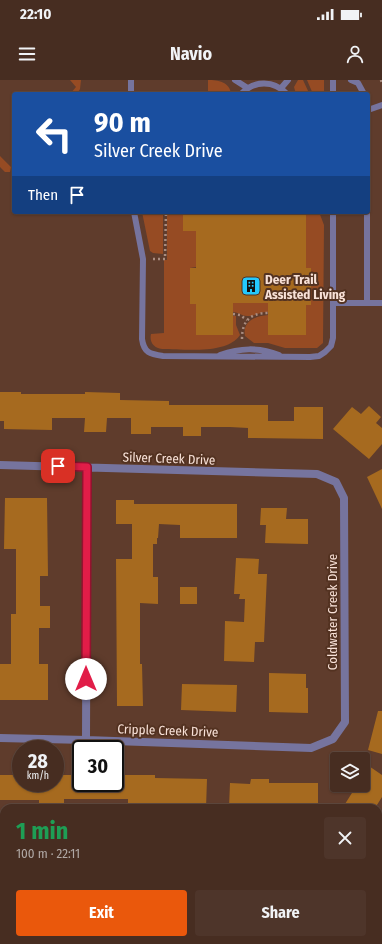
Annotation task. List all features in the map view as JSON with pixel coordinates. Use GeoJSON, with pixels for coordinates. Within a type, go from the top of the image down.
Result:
{"type":"FeatureCollection","features":[{"type":"Feature","properties":{"kind":"street","name":"Silver Creek Drive"},"geometry":{"type":"LineString","coordinates":[[0,464],[318,474],[336,482]]}},
{"type":"Feature","properties":{"kind":"street"},"geometry":{"type":"LineString","coordinates":[[86,740],[87,467]]}},
{"type":"Feature","properties":{"kind":"street","name":"Coldwater Creek Drive"},"geometry":{"type":"LineString","coordinates":[[333,739],[345,722],[344,498],[336,482]]}},
{"type":"Feature","properties":{"kind":"street","name":"Cripple Creek Drive"},"geometry":{"type":"LineString","coordinates":[[0,738],[86,740]]}},
{"type":"Feature","properties":{"kind":"street","name":"Cripple Creek Drive"},"geometry":{"type":"LineString","coordinates":[[124,741],[311,748],[333,739]]}},
{"type":"Feature","properties":{"kind":"lane"},"geometry":{"type":"LineString","coordinates":[[131,80],[131,92]]}},
{"type":"Feature","properties":{"kind":"lane"},"geometry":{"type":"LineString","coordinates":[[235,80],[246,87]]}},
{"type":"Feature","properties":{"kind":"lane"},"geometry":{"type":"LineString","coordinates":[[242,92],[246,87],[251,84],[267,80],[282,87],[286,92]]}},
{"type":"Feature","properties":{"kind":"lane"},"geometry":{"type":"LineString","coordinates":[[282,87],[288,80]]}},
{"type":"Feature","properties":{"kind":"lane"},"geometry":{"type":"LineString","coordinates":[[333,80],[334,92]]}},
{"type":"Feature","properties":{"kind":"lane"},"geometry":{"type":"LineString","coordinates":[[351,80],[358,83],[363,92]]}},
{"type":"Feature","properties":{"kind":"lane"},"geometry":{"type":"LineString","coordinates":[[370,109],[382,105]]}},
{"type":"Feature","properties":{"kind":"lane"},"geometry":{"type":"LineString","coordinates":[[134,214],[143,259],[143,347],[148,352],[163,356],[216,357],[310,357],[319,356],[326,352],[331,346],[333,338],[333,214]]}},
{"type":"Feature","properties":{"kind":"lane"},"geometry":{"type":"LineString","coordinates":[[367,214],[367,303]]}},
{"type":"Feature","properties":{"kind":"lane"},"geometry":{"type":"LineString","coordinates":[[333,303],[382,303]]}},
{"type":"Feature","properties":{"kind":"lane"},"geometry":{"type":"LineString","coordinates":[[216,357],[234,350],[265,350],[284,357]]}},
{"type":"Feature","properties":{"kind":"path"},"geometry":{"type":"LineString","coordinates":[[381,80],[382,84]]}},
{"type":"Feature","properties":{"kind":"path"},"geometry":{"type":"LineString","coordinates":[[143,259],[165,259],[166,214]]}},
{"type":"Feature","properties":{"kind":"path"},"geometry":{"type":"LineString","coordinates":[[242,350],[242,328],[248,320],[262,313],[268,313]]}},
{"type":"Feature","properties":{"kind":"path"},"geometry":{"type":"LineString","coordinates":[[233,314],[240,315],[248,320]]}},
{"type":"Feature","properties":{"kind":"shaded area"},"geometry":{"type":"Polygon","coordinates":[[[70,80],[81,80],[78,92],[72,92],[76,87],[70,80]]]}},
{"type":"Feature","properties":{"kind":"shaded area"},"geometry":{"type":"Polygon","coordinates":[[[208,80],[216,80],[226,84],[230,92],[216,92],[208,91],[208,80]]]}},
{"type":"Feature","properties":{"kind":"shaded area"},"geometry":{"type":"Polygon","coordinates":[[[298,80],[303,80],[309,92],[295,92],[294,87],[298,80]]]}},
{"type":"Feature","properties":{"kind":"shaded area"},"geometry":{"type":"Polygon","coordinates":[[[307,80],[324,80],[324,92],[312,92],[307,80]]]}},
{"type":"Feature","properties":{"kind":"shaded area"},"geometry":{"type":"Polygon","coordinates":[[[0,156],[11,167],[10,172],[5,172],[0,167],[0,156]]]}},
{"type":"Feature","properties":{"kind":"shaded area"},"geometry":{"type":"Polygon","coordinates":[[[142,214],[163,214],[163,254],[153,253],[150,251],[142,214]]]}},
{"type":"Feature","properties":{"kind":"shaded area"},"geometry":{"type":"Polygon","coordinates":[[[167,214],[183,214],[183,231],[196,231],[196,267],[190,268],[190,304],[196,304],[196,335],[233,335],[233,316],[236,316],[236,325],[240,335],[234,341],[225,346],[204,350],[162,349],[151,342],[151,334],[164,333],[164,260],[167,260],[167,214]]]}},
{"type":"Feature","properties":{"kind":"shaded area"},"geometry":{"type":"Polygon","coordinates":[[[306,214],[320,214],[324,225],[323,343],[317,348],[285,348],[268,343],[254,343],[245,336],[246,327],[251,320],[268,315],[268,335],[306,335],[306,305],[311,305],[311,269],[306,268],[306,214]]]}},
{"type":"Feature","properties":{"kind":"shaded area"},"geometry":{"type":"Polygon","coordinates":[[[233,303],[268,303],[268,312],[245,316],[233,312],[233,303]]]}},
{"type":"Feature","properties":{"kind":"building","name":"Deer Trail Assisted Living"},"geometry":{"type":"Polygon","coordinates":[[[183,214],[306,214],[306,268],[311,268],[311,305],[306,305],[306,335],[268,335],[268,303],[233,303],[233,335],[196,335],[196,304],[190,304],[190,268],[196,268],[196,231],[183,231],[183,214]]]}},
{"type":"Feature","properties":{"kind":"building"},"geometry":{"type":"Polygon","coordinates":[[[0,392],[21,392],[21,394],[85,394],[85,392],[120,393],[120,400],[169,401],[169,405],[268,405],[268,421],[294,421],[294,407],[323,407],[323,439],[248,438],[248,428],[230,427],[201,427],[201,436],[183,436],[183,427],[151,427],[151,434],[131,434],[131,418],[107,418],[106,432],[84,432],[85,418],[52,418],[52,430],[4,429],[4,421],[0,421],[0,392]]]}},
{"type":"Feature","properties":{"kind":"building"},"geometry":{"type":"Polygon","coordinates":[[[369,406],[381,417],[376,423],[382,428],[382,444],[369,459],[333,429],[352,407],[361,414],[369,406]]]}},
{"type":"Feature","properties":{"kind":"building"},"geometry":{"type":"Polygon","coordinates":[[[382,469],[382,509],[367,477],[382,469]]]}},
{"type":"Feature","properties":{"kind":"building"},"geometry":{"type":"Polygon","coordinates":[[[5,498],[47,498],[48,576],[40,576],[40,606],[50,606],[50,628],[39,628],[39,664],[48,664],[48,700],[0,700],[0,664],[11,664],[11,614],[16,614],[16,549],[4,549],[5,498]]]}},
{"type":"Feature","properties":{"kind":"building"},"geometry":{"type":"Polygon","coordinates":[[[116,500],[134,500],[134,504],[237,504],[237,538],[180,538],[180,525],[159,524],[157,544],[153,544],[153,577],[158,577],[158,604],[140,603],[140,664],[142,664],[143,706],[117,706],[116,559],[132,559],[132,524],[116,524],[116,500]]]}},
{"type":"Feature","properties":{"kind":"building"},"geometry":{"type":"Polygon","coordinates":[[[261,508],[287,508],[286,519],[308,519],[308,544],[265,543],[266,525],[260,525],[261,508]]]}},
{"type":"Feature","properties":{"kind":"building"},"geometry":{"type":"Polygon","coordinates":[[[236,558],[259,559],[258,574],[267,574],[264,642],[255,642],[254,662],[224,661],[225,621],[244,622],[245,599],[239,599],[240,594],[234,594],[236,558]]]}},
{"type":"Feature","properties":{"kind":"building"},"geometry":{"type":"Polygon","coordinates":[[[180,587],[197,587],[197,604],[180,604],[180,587]]]}},
{"type":"Feature","properties":{"kind":"building"},"geometry":{"type":"Polygon","coordinates":[[[269,673],[306,674],[306,688],[308,688],[308,713],[269,712],[269,673]]]}},
{"type":"Feature","properties":{"kind":"building"},"geometry":{"type":"Polygon","coordinates":[[[182,684],[237,685],[236,712],[181,710],[182,684]]]}},
{"type":"Feature","properties":{"kind":"building"},"geometry":{"type":"Polygon","coordinates":[[[378,711],[382,711],[382,754],[368,750],[378,711]]]}},
{"type":"Feature","properties":{"kind":"building"},"geometry":{"type":"Polygon","coordinates":[[[370,767],[382,775],[382,797],[378,804],[345,804],[353,792],[370,792],[370,767]]]}},
{"type":"Feature","properties":{"kind":"building"},"geometry":{"type":"Polygon","coordinates":[[[0,775],[12,775],[12,792],[64,792],[64,775],[72,775],[72,792],[124,792],[124,775],[155,775],[155,778],[207,779],[206,804],[128,803],[128,799],[64,799],[64,804],[39,804],[39,800],[0,800],[0,775]]]}},
{"type":"Feature","properties":{"kind":"building"},"geometry":{"type":"Polygon","coordinates":[[[251,779],[269,779],[269,783],[318,783],[318,804],[229,804],[230,783],[250,784],[251,779]]]}},
{"type":"Feature","properties":{"kind":"place","name":"Deer Trail Assisted Living"},"geometry":{"type":"Point","coordinates":[251,286]}},
{"type":"Feature","properties":{"kind":"route"},"geometry":{"type":"LineString","coordinates":[[58,466],[87,467],[86,679]]}}]}
